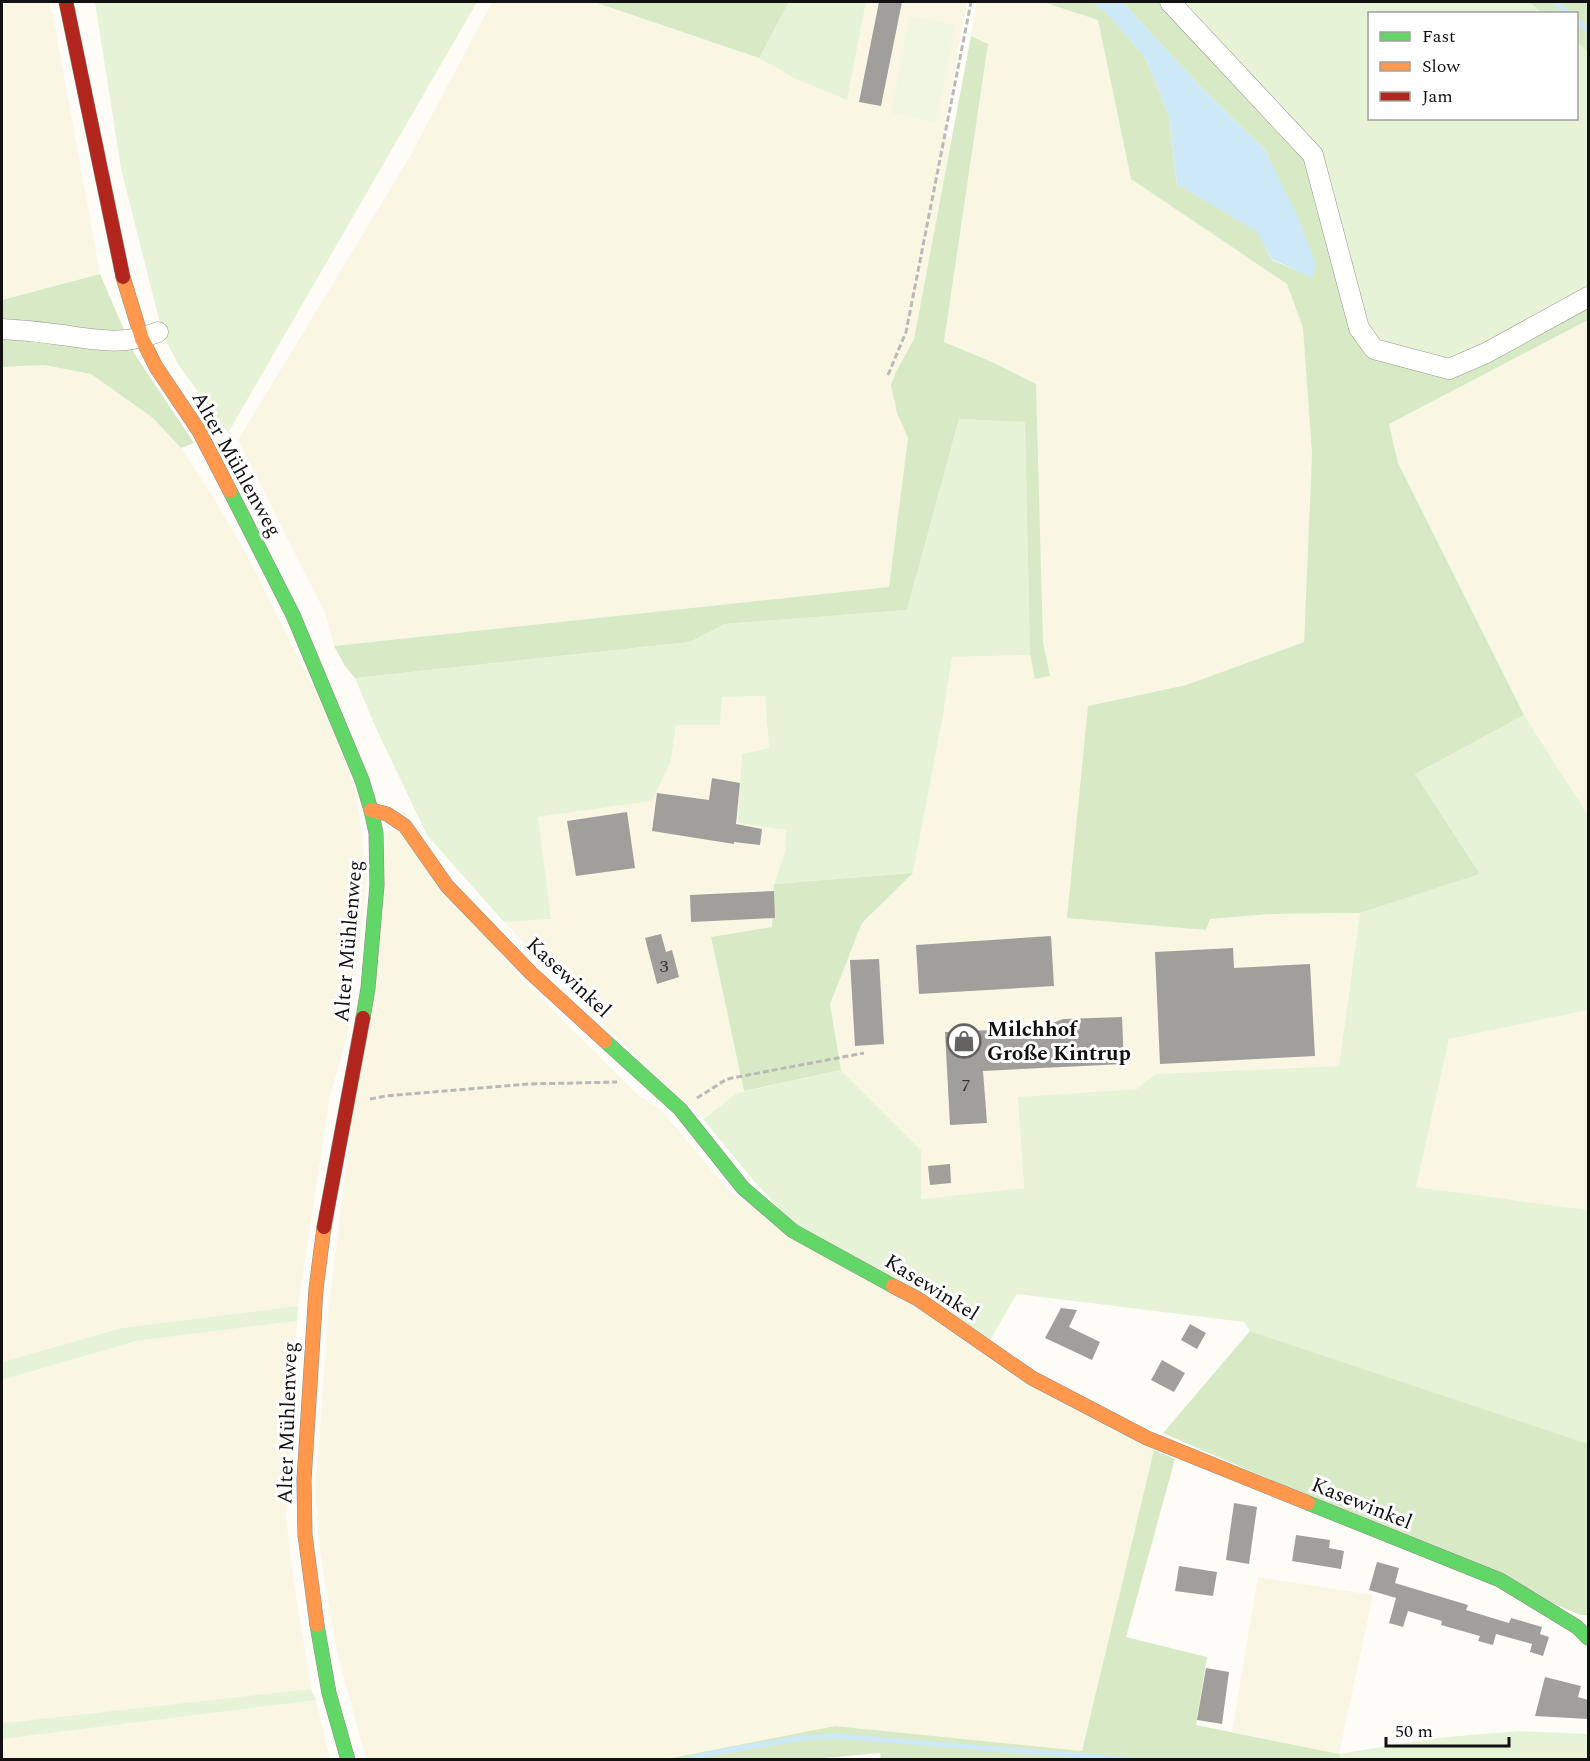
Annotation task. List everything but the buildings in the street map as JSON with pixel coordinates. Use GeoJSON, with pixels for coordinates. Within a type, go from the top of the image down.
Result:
{"type":"FeatureCollection","features":[{"type":"Feature","properties":{"kind":"street","name":"Alter Mühlenweg"},"geometry":{"type":"LineString","coordinates":[[66,2],[120,267],[150,335],[156,367],[199,431],[293,615],[362,780],[371,810],[378,855],[368,988],[326,1212],[316,1289],[309,1378],[304,1512],[311,1589],[319,1640],[329,1693],[348,1760]]}},
{"type":"Feature","properties":{"kind":"street"},"geometry":{"type":"LineString","coordinates":[[1170,2],[1313,155],[1359,328],[1374,349],[1449,369],[1486,353],[1588,297]]}},
{"type":"Feature","properties":{"kind":"street"},"geometry":{"type":"LineString","coordinates":[[2,328],[31,330],[106,342],[150,335]]}},
{"type":"Feature","properties":{"kind":"street","name":"Kasewinkel"},"geometry":{"type":"LineString","coordinates":[[371,810],[387,814],[405,826],[447,886],[531,973],[680,1109],[743,1188],[794,1231],[918,1299],[1032,1378],[1147,1438],[1500,1580],[1577,1627],[1588,1638]]}},
{"type":"Feature","properties":{"kind":"path"},"geometry":{"type":"LineString","coordinates":[[888,375],[906,332],[971,2]]}},
{"type":"Feature","properties":{"kind":"path"},"geometry":{"type":"LineString","coordinates":[[680,1109],[727,1079],[864,1053]]}},
{"type":"Feature","properties":{"kind":"path"},"geometry":{"type":"LineString","coordinates":[[348,1104],[386,1096],[517,1084],[618,1082]]}},
{"type":"Feature","properties":{"kind":"shaded area"},"geometry":{"type":"Polygon","coordinates":[[[2,2],[48,2],[53,16],[100,274],[2,300],[2,2]]]}},
{"type":"Feature","properties":{"kind":"shaded area"},"geometry":{"type":"Polygon","coordinates":[[[492,2],[594,2],[759,58],[796,79],[847,99],[866,2],[967,2],[943,135],[952,139],[914,339],[897,413],[908,438],[889,587],[334,646],[326,615],[238,440],[409,158],[492,2]]]}},
{"type":"Feature","properties":{"kind":"shaded area"},"geometry":{"type":"Polygon","coordinates":[[[977,2],[1043,2],[1098,19],[1131,179],[1287,284],[1303,328],[1312,454],[1304,642],[1186,685],[1088,706],[1205,930],[1209,919],[1270,914],[1360,913],[1339,1066],[1155,1074],[1137,1089],[1019,1097],[1024,1188],[921,1199],[921,1150],[841,1070],[830,1004],[862,923],[913,873],[952,657],[1030,655],[1035,679],[1050,676],[992,362],[944,343],[988,45],[971,36],[977,2]]]}},
{"type":"Feature","properties":{"kind":"shaded area"},"geometry":{"type":"Polygon","coordinates":[[[1588,320],[1588,815],[1524,715],[1398,463],[1389,424],[1588,320]]]}},
{"type":"Feature","properties":{"kind":"shaded area"},"geometry":{"type":"Polygon","coordinates":[[[44,365],[91,374],[153,418],[181,448],[213,497],[247,555],[328,717],[357,794],[367,882],[348,1033],[330,1096],[298,1306],[121,1328],[2,1362],[2,367],[44,365]]]}},
{"type":"Feature","properties":{"kind":"shaded area"},"geometry":{"type":"Polygon","coordinates":[[[765,696],[769,748],[738,823],[786,830],[785,852],[774,884],[772,927],[711,938],[744,1091],[737,1093],[703,1118],[606,1028],[504,922],[551,919],[537,817],[652,801],[671,761],[676,725],[720,724],[722,697],[765,696]]]}},
{"type":"Feature","properties":{"kind":"shaded area"},"geometry":{"type":"Polygon","coordinates":[[[399,829],[522,980],[638,1095],[661,1110],[731,1193],[1154,1450],[1083,1751],[835,1726],[661,1759],[366,1759],[337,1652],[319,1546],[316,1487],[328,1315],[387,832],[399,829]]]}},
{"type":"Feature","properties":{"kind":"shaded area"},"geometry":{"type":"Polygon","coordinates":[[[1588,1010],[1588,1210],[1416,1187],[1449,1039],[1588,1010]]]}},
{"type":"Feature","properties":{"kind":"shaded area"},"geometry":{"type":"Polygon","coordinates":[[[297,1321],[286,1518],[311,1689],[3,1723],[2,1380],[136,1341],[297,1321]]]}},
{"type":"Feature","properties":{"kind":"shaded area"},"geometry":{"type":"Polygon","coordinates":[[[1258,1577],[1373,1595],[1339,1754],[1232,1732],[1258,1577]]]}},
{"type":"Feature","properties":{"kind":"shaded area"},"geometry":{"type":"Polygon","coordinates":[[[316,1700],[330,1759],[2,1759],[2,1739],[316,1700]]]}},
{"type":"Feature","properties":{"kind":"green space"},"geometry":{"type":"Polygon","coordinates":[[[95,2],[477,2],[228,433],[178,364],[163,335],[121,169],[95,2]]]}},
{"type":"Feature","properties":{"kind":"green space"},"geometry":{"type":"Polygon","coordinates":[[[594,2],[789,2],[759,58],[594,2]]]}},
{"type":"Feature","properties":{"kind":"green space"},"geometry":{"type":"Polygon","coordinates":[[[789,2],[866,2],[847,100],[796,79],[759,58],[789,2]]]}},
{"type":"Feature","properties":{"kind":"green space"},"geometry":{"type":"Polygon","coordinates":[[[1043,2],[1093,2],[1111,17],[1146,59],[1169,116],[1177,184],[1257,231],[1272,260],[1312,277],[1316,265],[1297,217],[1265,150],[1202,88],[1122,2],[1161,2],[1307,159],[1364,347],[1448,373],[1588,304],[1588,320],[1389,424],[1398,463],[1524,715],[1415,774],[1480,874],[1360,913],[1270,914],[1210,919],[1206,930],[1067,918],[1088,706],[1186,685],[1304,642],[1312,454],[1303,328],[1287,284],[1131,179],[1098,20],[1043,2]]]}},
{"type":"Feature","properties":{"kind":"green space"},"geometry":{"type":"Polygon","coordinates":[[[1185,2],[1529,2],[1542,12],[1368,12],[1368,120],[1578,120],[1578,43],[1588,52],[1588,287],[1483,347],[1447,362],[1379,345],[1363,324],[1318,151],[1185,2]]]}},
{"type":"Feature","properties":{"kind":"green space"},"geometry":{"type":"Polygon","coordinates":[[[1529,2],[1588,2],[1588,52],[1578,43],[1578,12],[1542,12],[1529,2]]]}},
{"type":"Feature","properties":{"kind":"green space"},"geometry":{"type":"Polygon","coordinates":[[[910,16],[955,25],[936,122],[891,113],[910,16]]]}},
{"type":"Feature","properties":{"kind":"green space"},"geometry":{"type":"Polygon","coordinates":[[[971,36],[988,44],[944,342],[1036,384],[1043,641],[1050,676],[1035,679],[1030,655],[1025,422],[959,419],[907,610],[725,624],[690,642],[355,678],[334,646],[889,587],[908,438],[897,413],[891,385],[914,339],[971,36]]]}},
{"type":"Feature","properties":{"kind":"green space"},"geometry":{"type":"Polygon","coordinates":[[[100,274],[134,353],[194,443],[181,448],[153,418],[91,374],[44,365],[2,367],[2,300],[100,274]]]}},
{"type":"Feature","properties":{"kind":"green space"},"geometry":{"type":"Polygon","coordinates":[[[959,419],[1025,422],[1030,655],[952,657],[913,873],[774,884],[785,852],[786,830],[738,823],[742,754],[769,748],[765,696],[722,697],[720,725],[676,725],[671,761],[652,801],[538,817],[551,919],[504,922],[427,835],[375,726],[355,678],[690,642],[725,624],[907,610],[959,419]]]}},
{"type":"Feature","properties":{"kind":"green space"},"geometry":{"type":"Polygon","coordinates":[[[1524,715],[1588,815],[1588,1010],[1449,1039],[1416,1187],[1588,1210],[1588,1445],[1250,1331],[1244,1322],[1017,1294],[990,1340],[791,1221],[753,1180],[703,1119],[737,1093],[841,1070],[921,1150],[921,1199],[1024,1188],[1018,1097],[1137,1089],[1155,1074],[1339,1066],[1360,913],[1480,874],[1415,774],[1524,715]]]}},
{"type":"Feature","properties":{"kind":"green space"},"geometry":{"type":"Polygon","coordinates":[[[913,873],[862,923],[830,1004],[841,1070],[744,1091],[711,937],[772,927],[774,884],[913,873]]]}},
{"type":"Feature","properties":{"kind":"green space"},"geometry":{"type":"Polygon","coordinates":[[[298,1306],[297,1321],[136,1341],[2,1380],[2,1362],[121,1328],[298,1306]]]}},
{"type":"Feature","properties":{"kind":"green space"},"geometry":{"type":"Polygon","coordinates":[[[1250,1331],[1588,1444],[1588,1615],[1580,1615],[1163,1433],[1250,1331]]]}},
{"type":"Feature","properties":{"kind":"green space"},"geometry":{"type":"Polygon","coordinates":[[[1154,1450],[1175,1459],[1126,1637],[1207,1657],[1196,1725],[1339,1754],[1341,1759],[881,1760],[880,1753],[802,1760],[661,1760],[835,1726],[1082,1751],[1154,1450]]]}},
{"type":"Feature","properties":{"kind":"green space"},"geometry":{"type":"Polygon","coordinates":[[[311,1689],[316,1700],[2,1739],[2,1718],[4,1723],[311,1689]]]}},
{"type":"Feature","properties":{"kind":"green space"},"geometry":{"type":"Polygon","coordinates":[[[1518,1731],[1588,1734],[1588,1759],[1341,1760],[1339,1754],[1436,1738],[1518,1731]]]}},
{"type":"Feature","properties":{"kind":"water"},"geometry":{"type":"Polygon","coordinates":[[[1093,2],[1122,2],[1202,88],[1265,150],[1298,217],[1316,265],[1312,278],[1272,259],[1256,231],[1177,184],[1169,116],[1146,59],[1111,18],[1093,2]]]}},
{"type":"Feature","properties":{"kind":"waterway"},"geometry":{"type":"LineString","coordinates":[[1555,2],[1567,12]]}},
{"type":"Feature","properties":{"kind":"waterway"},"geometry":{"type":"LineString","coordinates":[[1578,22],[1588,30]]}},
{"type":"Feature","properties":{"kind":"waterway"},"geometry":{"type":"LineString","coordinates":[[686,1760],[713,1753],[802,1738],[835,1736],[1135,1760]]}},
{"type":"Feature","properties":{"kind":"traffic: fast"},"geometry":{"type":"LineString","coordinates":[[230,491],[293,615],[362,780],[371,810],[376,833],[377,885],[368,988],[363,1018]]}},
{"type":"Feature","properties":{"kind":"traffic: fast"},"geometry":{"type":"LineString","coordinates":[[605,1041],[680,1109],[743,1188],[793,1231],[893,1286]]}},
{"type":"Feature","properties":{"kind":"traffic: fast"},"geometry":{"type":"LineString","coordinates":[[1308,1503],[1500,1580],[1577,1627],[1588,1638]]}},
{"type":"Feature","properties":{"kind":"traffic: fast"},"geometry":{"type":"LineString","coordinates":[[317,1625],[329,1693],[348,1760]]}},
{"type":"Feature","properties":{"kind":"traffic: slow"},"geometry":{"type":"LineString","coordinates":[[123,277],[142,339],[156,367],[199,431],[230,491]]}},
{"type":"Feature","properties":{"kind":"traffic: slow"},"geometry":{"type":"LineString","coordinates":[[371,810],[387,814],[405,826],[447,886],[531,973],[605,1041]]}},
{"type":"Feature","properties":{"kind":"traffic: slow"},"geometry":{"type":"LineString","coordinates":[[317,1625],[305,1535],[304,1480],[316,1289],[324,1227]]}},
{"type":"Feature","properties":{"kind":"traffic: slow"},"geometry":{"type":"LineString","coordinates":[[893,1286],[918,1299],[1032,1378],[1147,1438],[1308,1503]]}},
{"type":"Feature","properties":{"kind":"traffic: jam"},"geometry":{"type":"LineString","coordinates":[[66,2],[123,277]]}},
{"type":"Feature","properties":{"kind":"traffic: jam"},"geometry":{"type":"LineString","coordinates":[[324,1227],[363,1018]]}},
{"type":"Feature","properties":{"kind":"place","name":"Milchhof Große Kintrup"},"geometry":{"type":"Point","coordinates":[964,1041]}}]}
